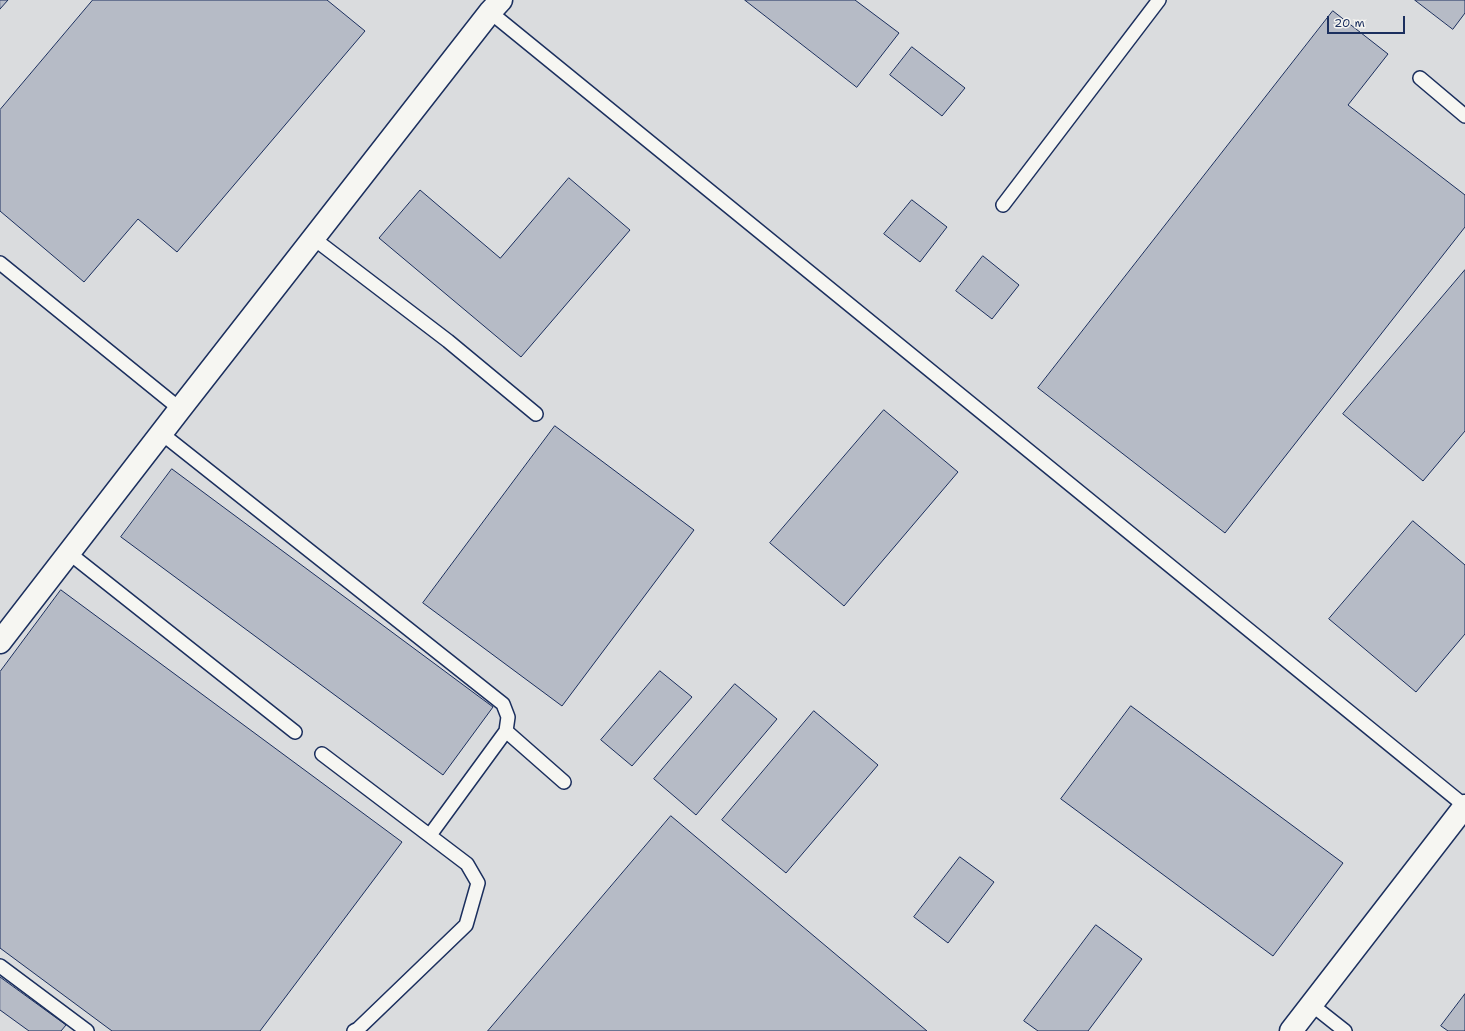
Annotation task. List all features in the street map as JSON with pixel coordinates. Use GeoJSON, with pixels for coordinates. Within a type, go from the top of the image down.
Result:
{"type":"FeatureCollection","features":[{"type":"Feature","properties":{"kind":"street"},"geometry":{"type":"LineString","coordinates":[[0,642],[313,238],[496,6]]}},
{"type":"Feature","properties":{"kind":"street"},"geometry":{"type":"LineString","coordinates":[[1291,1031],[1465,806]]}},
{"type":"Feature","properties":{"kind":"lane"},"geometry":{"type":"LineString","coordinates":[[1003,205],[1155,1]]}},
{"type":"Feature","properties":{"kind":"lane"},"geometry":{"type":"LineString","coordinates":[[496,6],[1465,806]]}},
{"type":"Feature","properties":{"kind":"lane"},"geometry":{"type":"LineString","coordinates":[[1420,78],[1465,116]]}},
{"type":"Feature","properties":{"kind":"lane"},"geometry":{"type":"LineString","coordinates":[[313,238],[448,342],[536,414]]}},
{"type":"Feature","properties":{"kind":"lane"},"geometry":{"type":"LineString","coordinates":[[0,263],[180,409]]}},
{"type":"Feature","properties":{"kind":"lane"},"geometry":{"type":"LineString","coordinates":[[161,433],[503,704],[508,717],[506,731],[430,835]]}},
{"type":"Feature","properties":{"kind":"lane"},"geometry":{"type":"LineString","coordinates":[[69,553],[296,732]]}},
{"type":"Feature","properties":{"kind":"lane"},"geometry":{"type":"LineString","coordinates":[[506,731],[564,782]]}},
{"type":"Feature","properties":{"kind":"lane"},"geometry":{"type":"LineString","coordinates":[[322,754],[467,864],[478,882],[466,925],[358,1029],[354,1031]]}},
{"type":"Feature","properties":{"kind":"lane"},"geometry":{"type":"LineString","coordinates":[[0,966],[87,1031]]}},
{"type":"Feature","properties":{"kind":"lane"},"geometry":{"type":"LineString","coordinates":[[1312,1005],[1345,1031]]}},
{"type":"Feature","properties":{"kind":"shaded area"},"geometry":{"type":"Polygon","coordinates":[[[0,0],[1465,0],[1465,1031],[0,1031],[0,0]]]}},
{"type":"Feature","properties":{"kind":"building"},"geometry":{"type":"Polygon","coordinates":[[[0,0],[8,0],[0,9],[0,0]]]}},
{"type":"Feature","properties":{"kind":"building"},"geometry":{"type":"Polygon","coordinates":[[[93,0],[327,0],[365,31],[177,252],[138,219],[84,282],[0,211],[0,110],[93,0]]]}},
{"type":"Feature","properties":{"kind":"building"},"geometry":{"type":"Polygon","coordinates":[[[745,0],[855,0],[899,33],[857,87],[745,0]]]}},
{"type":"Feature","properties":{"kind":"building"},"geometry":{"type":"Polygon","coordinates":[[[1415,0],[1465,0],[1465,13],[1453,29],[1415,0]]]}},
{"type":"Feature","properties":{"kind":"building"},"geometry":{"type":"Polygon","coordinates":[[[1333,11],[1388,54],[1348,105],[1465,195],[1465,227],[1225,533],[1038,388],[1333,11]]]}},
{"type":"Feature","properties":{"kind":"building"},"geometry":{"type":"Polygon","coordinates":[[[912,47],[965,88],[942,116],[890,75],[912,47]]]}},
{"type":"Feature","properties":{"kind":"building"},"geometry":{"type":"Polygon","coordinates":[[[569,178],[630,230],[521,357],[379,238],[420,190],[500,258],[569,178]]]}},
{"type":"Feature","properties":{"kind":"building"},"geometry":{"type":"Polygon","coordinates":[[[912,200],[947,227],[920,262],[884,234],[912,200]]]}},
{"type":"Feature","properties":{"kind":"building"},"geometry":{"type":"Polygon","coordinates":[[[983,256],[1019,285],[992,319],[956,291],[983,256]]]}},
{"type":"Feature","properties":{"kind":"building"},"geometry":{"type":"Polygon","coordinates":[[[1465,270],[1465,431],[1423,481],[1343,414],[1465,270]]]}},
{"type":"Feature","properties":{"kind":"building"},"geometry":{"type":"Polygon","coordinates":[[[884,410],[958,472],[844,606],[770,543],[884,410]]]}},
{"type":"Feature","properties":{"kind":"building"},"geometry":{"type":"Polygon","coordinates":[[[555,426],[694,530],[562,706],[423,603],[555,426]]]}},
{"type":"Feature","properties":{"kind":"building"},"geometry":{"type":"Polygon","coordinates":[[[172,469],[493,707],[443,775],[121,537],[172,469]]]}},
{"type":"Feature","properties":{"kind":"building"},"geometry":{"type":"Polygon","coordinates":[[[1413,521],[1465,565],[1465,634],[1416,692],[1329,619],[1413,521]]]}},
{"type":"Feature","properties":{"kind":"building"},"geometry":{"type":"Polygon","coordinates":[[[61,590],[402,842],[260,1031],[112,1031],[0,948],[0,672],[61,590]]]}},
{"type":"Feature","properties":{"kind":"building"},"geometry":{"type":"Polygon","coordinates":[[[660,671],[692,697],[632,766],[601,740],[660,671]]]}},
{"type":"Feature","properties":{"kind":"building"},"geometry":{"type":"Polygon","coordinates":[[[735,684],[777,719],[696,815],[654,779],[735,684]]]}},
{"type":"Feature","properties":{"kind":"building"},"geometry":{"type":"Polygon","coordinates":[[[1131,706],[1343,863],[1273,956],[1061,799],[1131,706]]]}},
{"type":"Feature","properties":{"kind":"building"},"geometry":{"type":"Polygon","coordinates":[[[814,711],[878,765],[786,873],[722,820],[814,711]]]}},
{"type":"Feature","properties":{"kind":"building"},"geometry":{"type":"Polygon","coordinates":[[[671,816],[927,1031],[488,1031],[671,816]]]}},
{"type":"Feature","properties":{"kind":"building"},"geometry":{"type":"Polygon","coordinates":[[[960,857],[994,882],[948,943],[914,917],[960,857]]]}},
{"type":"Feature","properties":{"kind":"building"},"geometry":{"type":"Polygon","coordinates":[[[1096,925],[1142,959],[1088,1031],[1038,1031],[1024,1021],[1096,925]]]}},
{"type":"Feature","properties":{"kind":"building"},"geometry":{"type":"Polygon","coordinates":[[[0,977],[66,1025],[61,1031],[29,1031],[0,1010],[0,977]]]}},
{"type":"Feature","properties":{"kind":"building"},"geometry":{"type":"Polygon","coordinates":[[[1465,994],[1465,1031],[1448,1031],[1441,1026],[1465,994]]]}}]}
